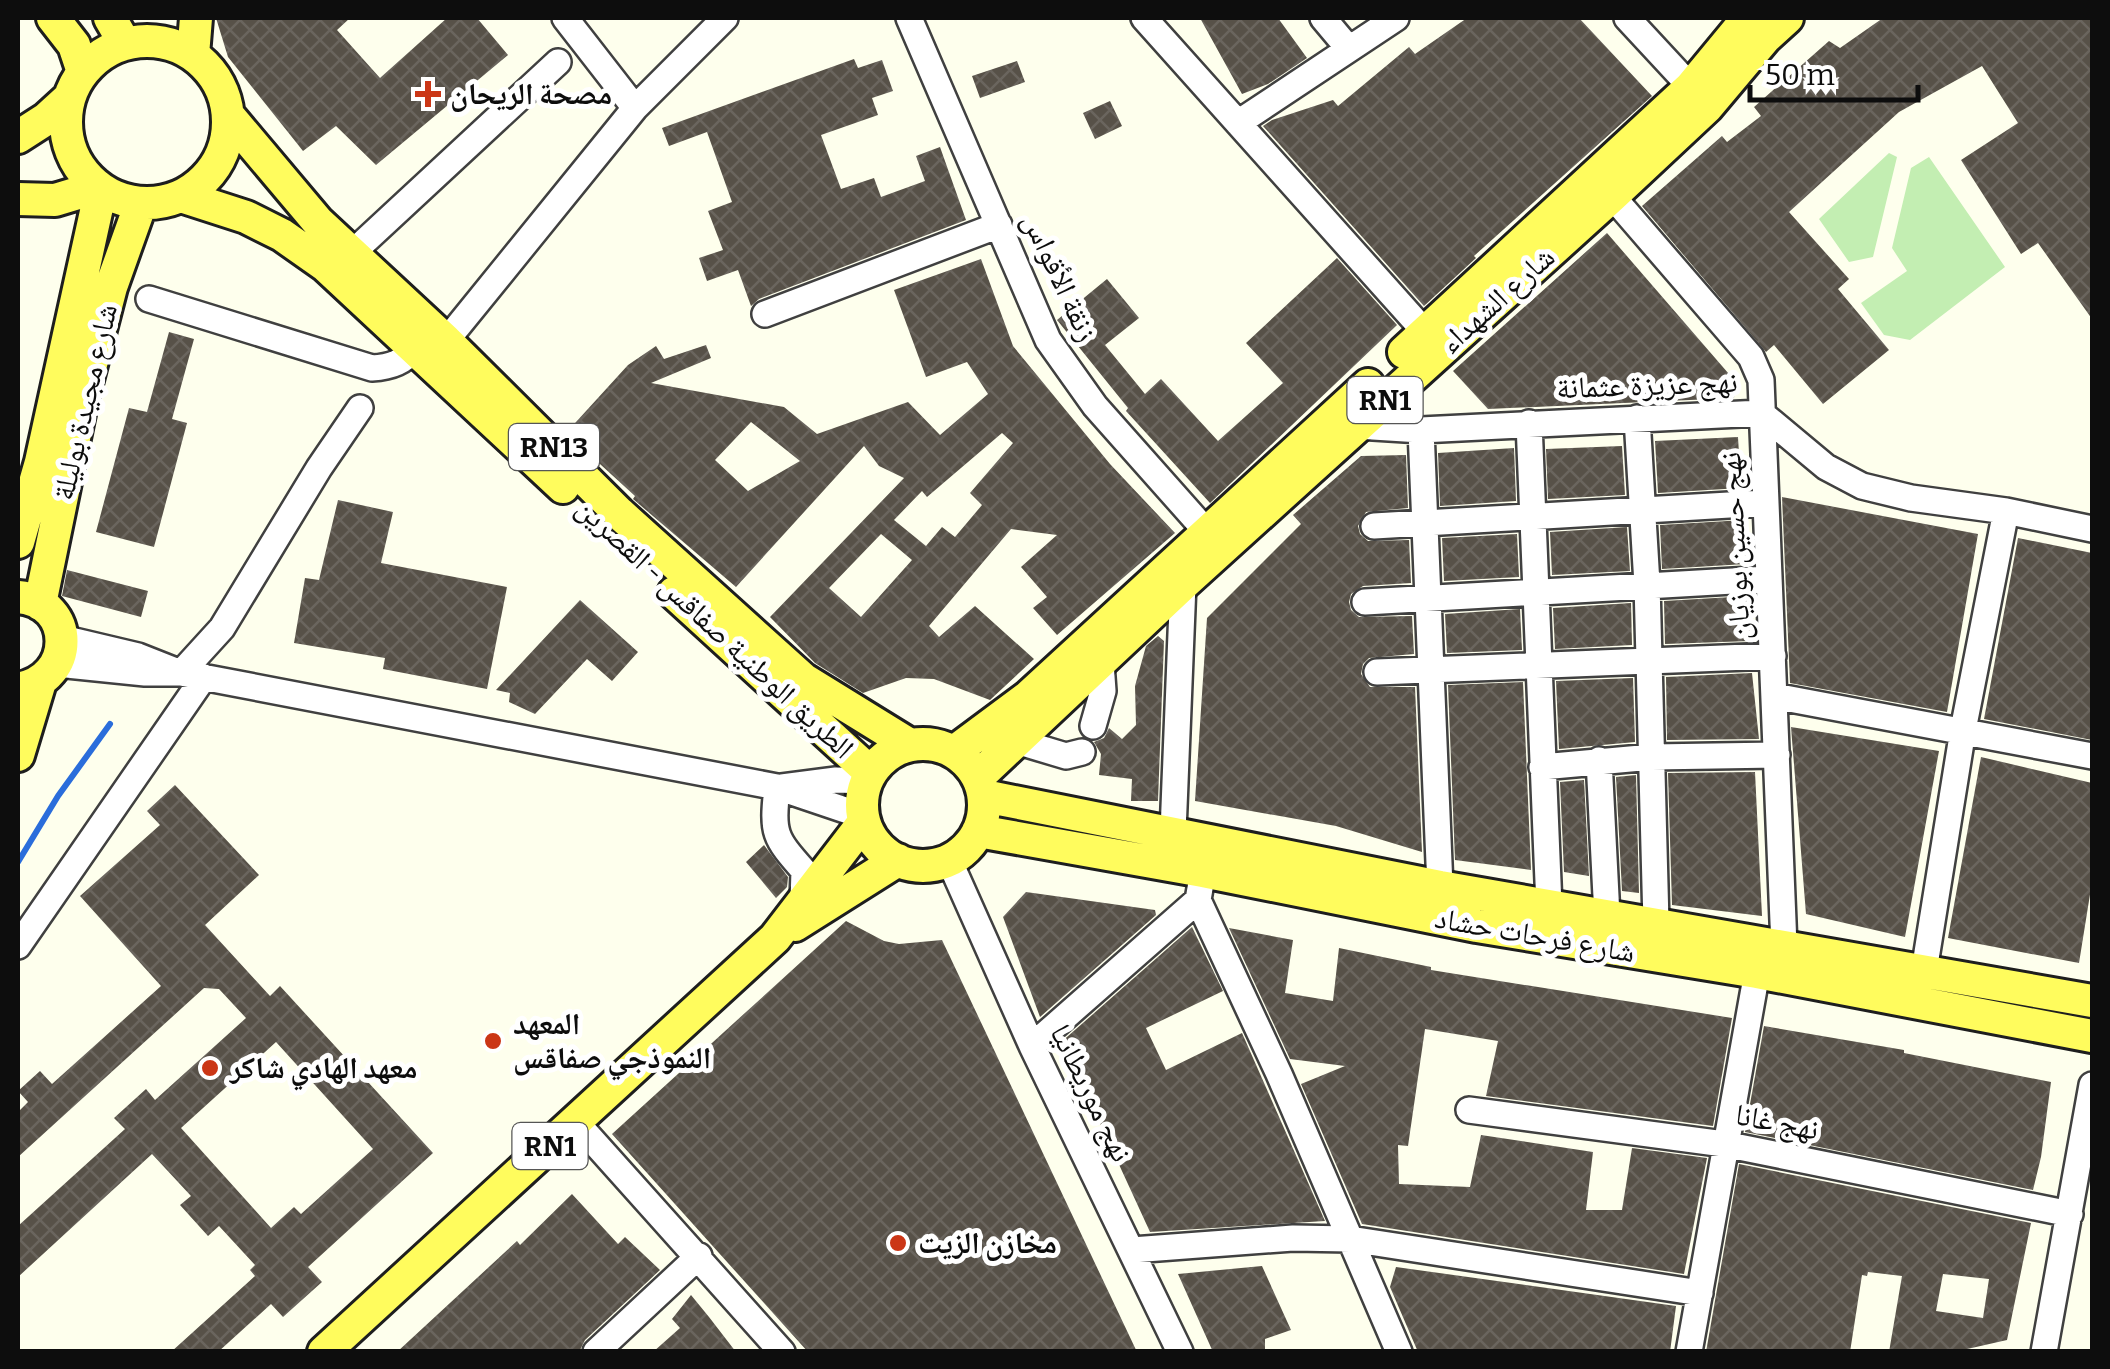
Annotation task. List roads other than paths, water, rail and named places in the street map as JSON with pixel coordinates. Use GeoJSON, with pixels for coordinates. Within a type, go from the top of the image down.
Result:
{"type":"FeatureCollection","features":[{"type":"Feature","properties":{"kind":"main road"},"geometry":{"type":"LineString","coordinates":[[18,136],[46,119],[76,85],[101,55],[126,30],[193,55],[218,81],[228,115],[227,140],[218,163],[202,182],[182,196],[142,203],[120,199],[99,188],[80,169],[69,147],[65,123],[76,85],[74,46],[54,18]]}},
{"type":"Feature","properties":{"kind":"main road"},"geometry":{"type":"LineString","coordinates":[[193,55],[196,18]]}},
{"type":"Feature","properties":{"kind":"main road","name":"شارع الشهداء"},"geometry":{"type":"LineString","coordinates":[[954,752],[1028,697],[1426,333],[1691,87],[1748,18]]}},
{"type":"Feature","properties":{"kind":"main road","name":"شارع الشهداء"},"geometry":{"type":"LineString","coordinates":[[981,787],[1016,741],[1182,584],[1612,196],[1706,106],[1787,18]]}},
{"type":"Feature","properties":{"kind":"main road","name":"الطريق الوطنية صفاقس - القصرين"},"geometry":{"type":"LineString","coordinates":[[228,115],[318,222],[432,344],[707,625],[869,777]]}},
{"type":"Feature","properties":{"kind":"main road"},"geometry":{"type":"LineString","coordinates":[[18,200],[55,200],[99,188]]}},
{"type":"Feature","properties":{"kind":"main road","name":"شارع مجيدة بوليلة"},"geometry":{"type":"LineString","coordinates":[[18,542],[41,462],[99,188]]}},
{"type":"Feature","properties":{"kind":"main road","name":"الطريق الوطنية صفاقس - القصرين"},"geometry":{"type":"LineString","coordinates":[[182,196],[246,217],[282,235],[432,344],[803,679],[910,745]]}},
{"type":"Feature","properties":{"kind":"main road","name":"شارع مجيدة بوليلة"},"geometry":{"type":"LineString","coordinates":[[44,668],[58,624],[29,600],[112,287],[142,203]]}},
{"type":"Feature","properties":{"kind":"main road"},"geometry":{"type":"LineString","coordinates":[[18,755],[44,668]]}},
{"type":"Feature","properties":{"kind":"main road"},"geometry":{"type":"LineString","coordinates":[[933,744],[954,752],[981,787],[984,814],[978,831],[960,853],[948,860],[914,865],[898,860],[871,838],[864,818],[862,798],[869,777],[881,760],[910,745],[933,744]]}},
{"type":"Feature","properties":{"kind":"main road","name":"شارع فرحات حشاد"},"geometry":{"type":"LineString","coordinates":[[981,787],[1173,832],[1440,887],[2092,1001]]}},
{"type":"Feature","properties":{"kind":"main road","name":"RN1"},"geometry":{"type":"LineString","coordinates":[[324,1352],[775,938],[864,818]]}},
{"type":"Feature","properties":{"kind":"main road","name":"شارع فرحات حشاد"},"geometry":{"type":"LineString","coordinates":[[978,831],[1200,886],[1757,972],[2092,1036]]}},
{"type":"Feature","properties":{"kind":"main road","name":"RN1"},"geometry":{"type":"LineString","coordinates":[[775,938],[898,860]]}},
{"type":"Feature","properties":{"kind":"street"},"geometry":{"type":"LineString","coordinates":[[564,18],[635,108]]}},
{"type":"Feature","properties":{"kind":"street"},"geometry":{"type":"LineString","coordinates":[[149,299],[372,368],[390,367],[432,344],[635,108],[725,18]]}},
{"type":"Feature","properties":{"kind":"street","name":"زنقة الأقواس"},"geometry":{"type":"LineString","coordinates":[[908,18],[1039,320],[1060,358],[1094,406],[1206,532]]}},
{"type":"Feature","properties":{"kind":"street"},"geometry":{"type":"LineString","coordinates":[[1144,18],[1426,333]]}},
{"type":"Feature","properties":{"kind":"street"},"geometry":{"type":"LineString","coordinates":[[1323,18],[1350,49]]}},
{"type":"Feature","properties":{"kind":"street"},"geometry":{"type":"LineString","coordinates":[[1238,123],[1396,18]]}},
{"type":"Feature","properties":{"kind":"street"},"geometry":{"type":"LineString","coordinates":[[1627,18],[1691,87]]}},
{"type":"Feature","properties":{"kind":"street"},"geometry":{"type":"LineString","coordinates":[[350,255],[558,62]]}},
{"type":"Feature","properties":{"kind":"street","name":"نهج حسين بوزيان"},"geometry":{"type":"LineString","coordinates":[[1612,196],[1751,358],[1760,380],[1784,946]]}},
{"type":"Feature","properties":{"kind":"street"},"geometry":{"type":"LineString","coordinates":[[765,314],[999,225]]}},
{"type":"Feature","properties":{"kind":"street"},"geometry":{"type":"LineString","coordinates":[[18,946],[193,675],[318,468],[360,408]]}},
{"type":"Feature","properties":{"kind":"street","name":"نهج عزيزة عثمانة"},"geometry":{"type":"LineString","coordinates":[[1357,426],[1420,430],[1761,413],[1811,457],[1862,486],[2092,529]]}},
{"type":"Feature","properties":{"kind":"street"},"geometry":{"type":"LineString","coordinates":[[1638,418],[1647,584],[1656,923]]}},
{"type":"Feature","properties":{"kind":"street"},"geometry":{"type":"LineString","coordinates":[[1529,422],[1549,906]]}},
{"type":"Feature","properties":{"kind":"street"},"geometry":{"type":"LineString","coordinates":[[1420,430],[1440,887]]}},
{"type":"Feature","properties":{"kind":"street"},"geometry":{"type":"LineString","coordinates":[[1374,526],[1763,503]]}},
{"type":"Feature","properties":{"kind":"street"},"geometry":{"type":"LineString","coordinates":[[1924,971],[1964,730],[2006,512]]}},
{"type":"Feature","properties":{"kind":"street"},"geometry":{"type":"LineString","coordinates":[[1365,602],[1768,579]]}},
{"type":"Feature","properties":{"kind":"street"},"geometry":{"type":"LineString","coordinates":[[1173,832],[1182,584]]}},
{"type":"Feature","properties":{"kind":"street"},"geometry":{"type":"LineString","coordinates":[[1377,672],[1773,656]]}},
{"type":"Feature","properties":{"kind":"street"},"geometry":{"type":"LineString","coordinates":[[1093,726],[1104,691],[1101,663]]}},
{"type":"Feature","properties":{"kind":"street"},"geometry":{"type":"LineString","coordinates":[[44,668],[193,675],[777,788],[864,818]]}},
{"type":"Feature","properties":{"kind":"street"},"geometry":{"type":"LineString","coordinates":[[1774,696],[2092,756]]}},
{"type":"Feature","properties":{"kind":"street"},"geometry":{"type":"LineString","coordinates":[[1016,741],[1066,756],[1082,752]]}},
{"type":"Feature","properties":{"kind":"street"},"geometry":{"type":"LineString","coordinates":[[1542,767],[1652,757],[1777,755]]}},
{"type":"Feature","properties":{"kind":"street"},"geometry":{"type":"LineString","coordinates":[[1599,760],[1607,916]]}},
{"type":"Feature","properties":{"kind":"street"},"geometry":{"type":"LineString","coordinates":[[777,788],[869,777]]}},
{"type":"Feature","properties":{"kind":"street"},"geometry":{"type":"LineString","coordinates":[[777,788],[774,818],[778,841],[804,872],[803,901]]}},
{"type":"Feature","properties":{"kind":"street","name":"نهج موريطانيا"},"geometry":{"type":"LineString","coordinates":[[948,860],[1032,1046],[1180,1352]]}},
{"type":"Feature","properties":{"kind":"street"},"geometry":{"type":"LineString","coordinates":[[1032,1046],[1200,886],[1399,1352]]}},
{"type":"Feature","properties":{"kind":"street"},"geometry":{"type":"LineString","coordinates":[[1689,1352],[1757,972]]}},
{"type":"Feature","properties":{"kind":"street"},"geometry":{"type":"LineString","coordinates":[[2044,1352],[2092,1084]]}},
{"type":"Feature","properties":{"kind":"street","name":"نهج غانا"},"geometry":{"type":"LineString","coordinates":[[1468,1110],[1724,1144],[2070,1214]]}},
{"type":"Feature","properties":{"kind":"street"},"geometry":{"type":"LineString","coordinates":[[576,1122],[782,1352]]}},
{"type":"Feature","properties":{"kind":"street"},"geometry":{"type":"LineString","coordinates":[[1132,1250],[1293,1238],[1350,1239],[1700,1293]]}},
{"type":"Feature","properties":{"kind":"street"},"geometry":{"type":"LineString","coordinates":[[596,1352],[699,1256]]}},
{"type":"Feature","properties":{"kind":"waterway"},"geometry":{"type":"LineString","coordinates":[[18,862],[58,796],[110,724]]}},
{"type":"Feature","properties":{"kind":"place","name":"مصحة الريحان"},"geometry":{"type":"Point","coordinates":[428,94]}},
{"type":"Feature","properties":{"kind":"place","name":"المعهد النموذجي صفاقس"},"geometry":{"type":"Point","coordinates":[493,1041]}},
{"type":"Feature","properties":{"kind":"place","name":"معهد الهادي شاكر"},"geometry":{"type":"Point","coordinates":[210,1068]}},
{"type":"Feature","properties":{"kind":"place","name":"مخازن الزيت"},"geometry":{"type":"Point","coordinates":[898,1243]}}]}
